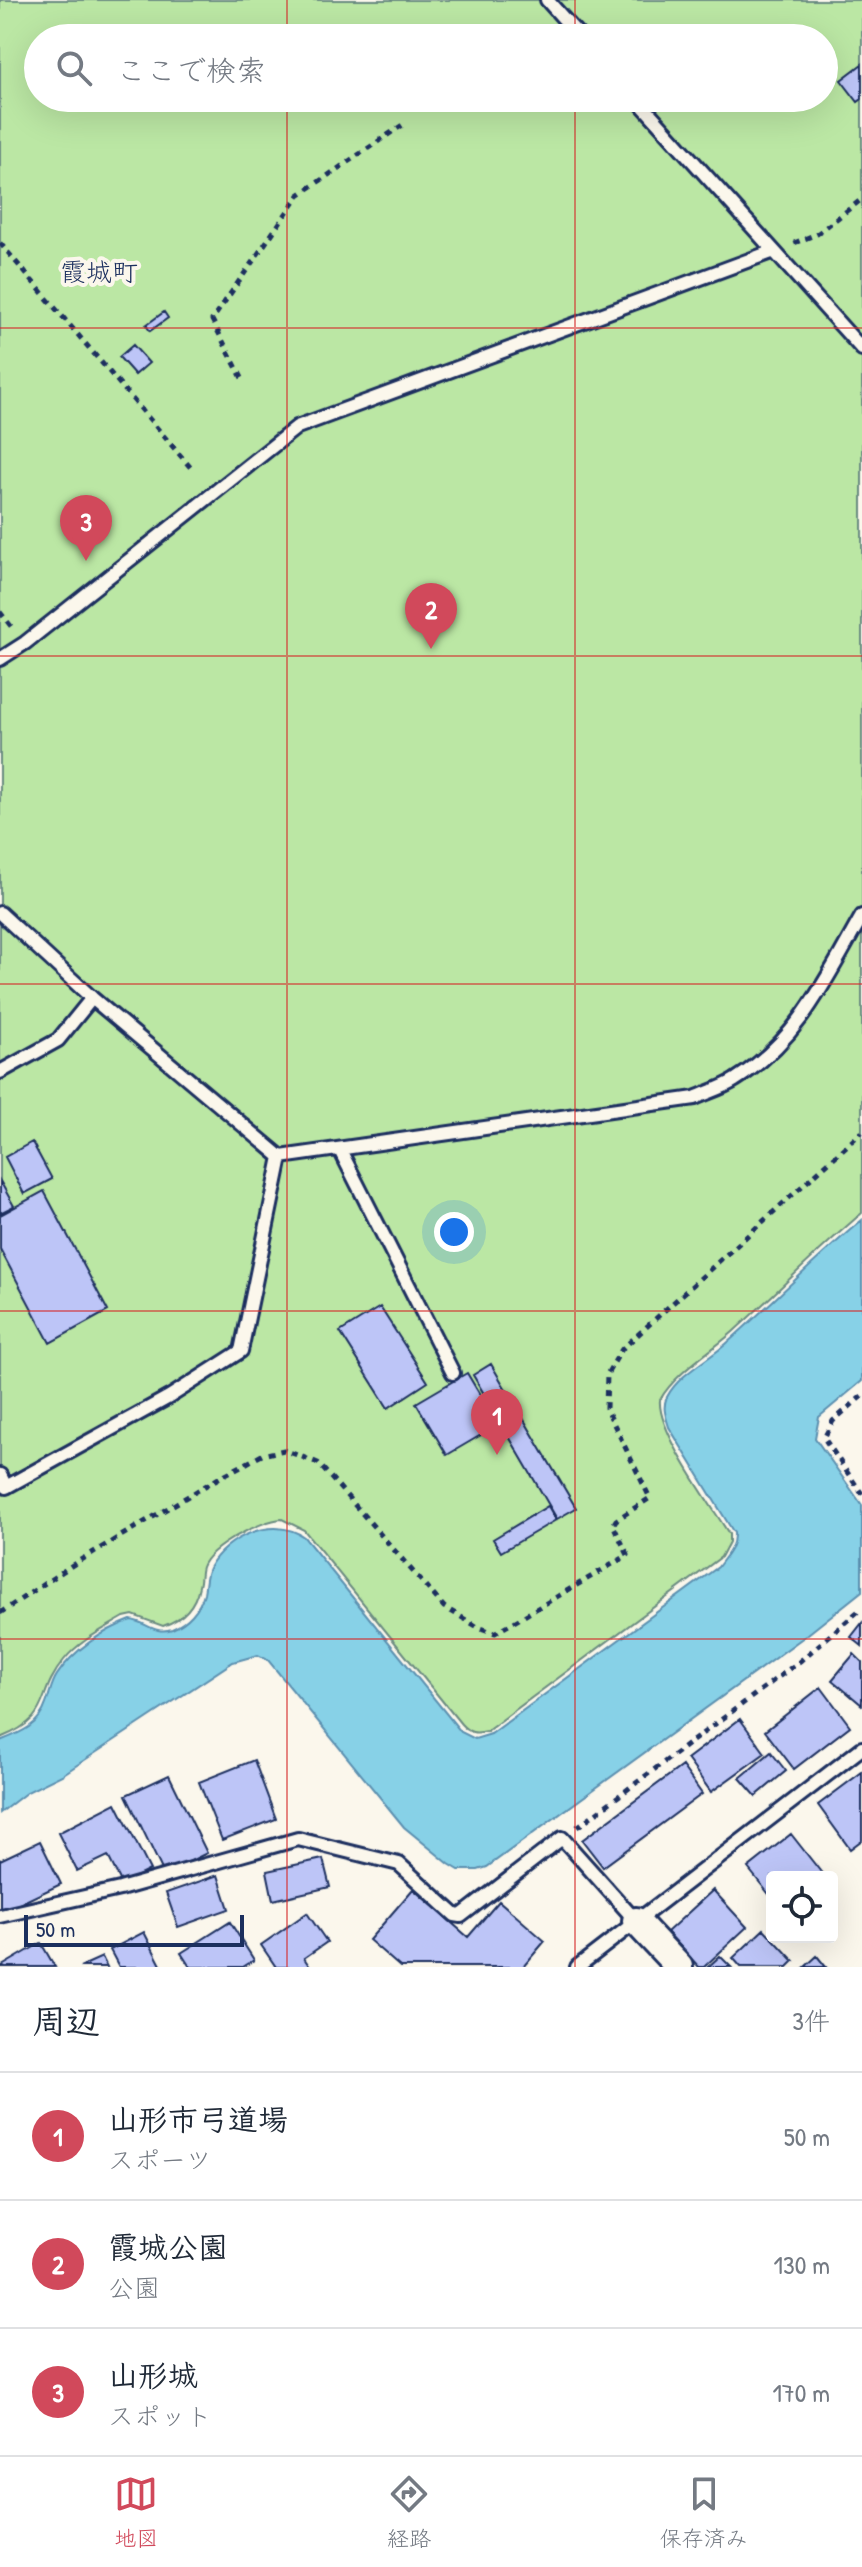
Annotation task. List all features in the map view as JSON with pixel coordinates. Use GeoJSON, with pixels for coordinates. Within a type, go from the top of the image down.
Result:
{"type":"FeatureCollection","features":[{"type":"Feature","properties":{"kind":"street"},"geometry":{"type":"LineString","coordinates":[[636,1921],[679,1967]]}},
{"type":"Feature","properties":{"kind":"lane"},"geometry":{"type":"LineString","coordinates":[[547,0],[568,24]]}},
{"type":"Feature","properties":{"kind":"lane"},"geometry":{"type":"LineString","coordinates":[[649,112],[862,349]]}},
{"type":"Feature","properties":{"kind":"lane"},"geometry":{"type":"LineString","coordinates":[[0,659],[25,643],[297,427],[774,251]]}},
{"type":"Feature","properties":{"kind":"lane"},"geometry":{"type":"LineString","coordinates":[[0,913],[92,998],[281,1157],[695,1098],[733,1081],[776,1049],[807,1013],[862,916]]}},
{"type":"Feature","properties":{"kind":"lane"},"geometry":{"type":"LineString","coordinates":[[0,1072],[58,1040],[92,998]]}},
{"type":"Feature","properties":{"kind":"lane"},"geometry":{"type":"LineString","coordinates":[[340,1150],[453,1373]]}},
{"type":"Feature","properties":{"kind":"lane"},"geometry":{"type":"LineString","coordinates":[[0,1475],[6,1487],[169,1397],[241,1351],[281,1157]]}},
{"type":"Feature","properties":{"kind":"lane"},"geometry":{"type":"LineString","coordinates":[[577,1967],[862,1748]]}},
{"type":"Feature","properties":{"kind":"lane"},"geometry":{"type":"LineString","coordinates":[[0,1916],[120,1889],[298,1839],[399,1864],[455,1915],[461,1916],[562,1838],[636,1921]]}},
{"type":"Feature","properties":{"kind":"path"},"geometry":{"type":"LineString","coordinates":[[242,378],[212,320],[299,195],[407,122]]}},
{"type":"Feature","properties":{"kind":"path"},"geometry":{"type":"LineString","coordinates":[[774,251],[817,234],[862,199]]}},
{"type":"Feature","properties":{"kind":"path"},"geometry":{"type":"LineString","coordinates":[[0,243],[191,468]]}},
{"type":"Feature","properties":{"kind":"path"},"geometry":{"type":"LineString","coordinates":[[0,1613],[77,1562],[222,1476],[262,1455],[284,1450],[318,1463],[444,1607],[495,1633],[628,1555],[613,1525],[650,1498],[606,1408],[607,1374],[622,1349],[862,1132]]}},
{"type":"Feature","properties":{"kind":"path"},"geometry":{"type":"LineString","coordinates":[[862,1396],[833,1421],[824,1438],[862,1494]]}},
{"type":"Feature","properties":{"kind":"path"},"geometry":{"type":"LineString","coordinates":[[562,1838],[800,1661],[862,1608]]}},
{"type":"Feature","properties":{"kind":"green space"},"geometry":{"type":"Polygon","coordinates":[[[0,0],[862,0],[862,1213],[733,1332],[683,1372],[660,1400],[661,1414],[676,1449],[729,1534],[729,1542],[721,1557],[487,1731],[476,1732],[461,1724],[304,1530],[282,1519],[273,1521],[237,1536],[214,1551],[202,1567],[194,1600],[176,1620],[163,1626],[133,1615],[124,1617],[77,1647],[55,1673],[36,1714],[17,1730],[0,1738],[0,0]]]}},
{"type":"Feature","properties":{"kind":"water"},"geometry":{"type":"Polygon","coordinates":[[[862,1220],[862,1381],[819,1417],[815,1438],[862,1505],[862,1591],[808,1634],[487,1867],[459,1870],[404,1827],[268,1660],[258,1655],[233,1662],[62,1775],[27,1792],[0,1813],[0,1741],[21,1732],[39,1718],[55,1678],[72,1657],[100,1635],[131,1620],[161,1630],[183,1623],[199,1605],[208,1571],[216,1557],[238,1539],[265,1529],[279,1528],[304,1537],[461,1732],[475,1739],[491,1734],[718,1567],[724,1559],[734,1533],[669,1427],[665,1408],[667,1397],[686,1375],[726,1344],[862,1220]]]}},
{"type":"Feature","properties":{"kind":"building"},"geometry":{"type":"Polygon","coordinates":[[[862,64],[862,99],[858,102],[841,80],[862,64]]]}},
{"type":"Feature","properties":{"kind":"building"},"geometry":{"type":"Polygon","coordinates":[[[164,312],[168,318],[150,331],[146,325],[164,312]]]}},
{"type":"Feature","properties":{"kind":"building"},"geometry":{"type":"Polygon","coordinates":[[[133,345],[149,363],[135,375],[119,357],[133,345]]]}},
{"type":"Feature","properties":{"kind":"building"},"geometry":{"type":"Polygon","coordinates":[[[32,1142],[52,1179],[24,1194],[5,1157],[32,1142]]]}},
{"type":"Feature","properties":{"kind":"building"},"geometry":{"type":"Polygon","coordinates":[[[0,1181],[14,1206],[0,1213],[0,1181]]]}},
{"type":"Feature","properties":{"kind":"building"},"geometry":{"type":"Polygon","coordinates":[[[44,1191],[108,1311],[50,1343],[0,1249],[0,1215],[44,1191]]]}},
{"type":"Feature","properties":{"kind":"building"},"geometry":{"type":"Polygon","coordinates":[[[380,1307],[428,1382],[388,1408],[340,1332],[380,1307]]]}},
{"type":"Feature","properties":{"kind":"building"},"geometry":{"type":"Polygon","coordinates":[[[491,1364],[576,1508],[557,1519],[473,1375],[491,1364]]]}},
{"type":"Feature","properties":{"kind":"building"},"geometry":{"type":"Polygon","coordinates":[[[467,1373],[498,1425],[447,1455],[416,1403],[467,1373]]]}},
{"type":"Feature","properties":{"kind":"building"},"geometry":{"type":"Polygon","coordinates":[[[548,1506],[556,1520],[501,1552],[493,1539],[548,1506]]]}},
{"type":"Feature","properties":{"kind":"building"},"geometry":{"type":"Polygon","coordinates":[[[862,1623],[862,1646],[851,1637],[862,1623]]]}},
{"type":"Feature","properties":{"kind":"building"},"geometry":{"type":"Polygon","coordinates":[[[854,1654],[862,1662],[862,1705],[832,1680],[854,1654]]]}},
{"type":"Feature","properties":{"kind":"building"},"geometry":{"type":"Polygon","coordinates":[[[821,1687],[850,1726],[794,1769],[765,1731],[821,1687]]]}},
{"type":"Feature","properties":{"kind":"building"},"geometry":{"type":"Polygon","coordinates":[[[740,1719],[765,1753],[711,1792],[687,1759],[740,1719]]]}},
{"type":"Feature","properties":{"kind":"building"},"geometry":{"type":"Polygon","coordinates":[[[771,1752],[786,1771],[756,1796],[740,1778],[771,1752]]]}},
{"type":"Feature","properties":{"kind":"building"},"geometry":{"type":"Polygon","coordinates":[[[254,1760],[276,1819],[222,1840],[199,1782],[254,1760]]]}},
{"type":"Feature","properties":{"kind":"building"},"geometry":{"type":"Polygon","coordinates":[[[682,1766],[702,1794],[603,1867],[582,1840],[682,1766]]]}},
{"type":"Feature","properties":{"kind":"building"},"geometry":{"type":"Polygon","coordinates":[[[862,1772],[862,1840],[850,1849],[818,1805],[862,1772]]]}},
{"type":"Feature","properties":{"kind":"building"},"geometry":{"type":"Polygon","coordinates":[[[169,1775],[207,1853],[164,1874],[126,1795],[169,1775]]]}},
{"type":"Feature","properties":{"kind":"building"},"geometry":{"type":"Polygon","coordinates":[[[116,1803],[150,1870],[122,1884],[108,1856],[77,1871],[58,1833],[116,1803]]]}},
{"type":"Feature","properties":{"kind":"building"},"geometry":{"type":"Polygon","coordinates":[[[791,1834],[820,1871],[766,1871],[766,1890],[748,1868],[791,1834]]]}},
{"type":"Feature","properties":{"kind":"building"},"geometry":{"type":"Polygon","coordinates":[[[40,1841],[61,1884],[0,1913],[0,1860],[40,1841]]]}},
{"type":"Feature","properties":{"kind":"building"},"geometry":{"type":"Polygon","coordinates":[[[323,1859],[330,1887],[273,1900],[267,1871],[323,1859]]]}},
{"type":"Feature","properties":{"kind":"building"},"geometry":{"type":"Polygon","coordinates":[[[218,1875],[229,1909],[178,1927],[166,1893],[218,1875]]]}},
{"type":"Feature","properties":{"kind":"building"},"geometry":{"type":"Polygon","coordinates":[[[413,1889],[468,1937],[499,1901],[545,1941],[523,1967],[400,1967],[369,1940],[413,1889]]]}},
{"type":"Feature","properties":{"kind":"building"},"geometry":{"type":"Polygon","coordinates":[[[713,1890],[747,1927],[704,1967],[699,1967],[667,1932],[713,1890]]]}},
{"type":"Feature","properties":{"kind":"building"},"geometry":{"type":"Polygon","coordinates":[[[307,1913],[327,1942],[304,1958],[310,1967],[276,1967],[261,1945],[307,1913]]]}},
{"type":"Feature","properties":{"kind":"building"},"geometry":{"type":"Polygon","coordinates":[[[230,1922],[254,1960],[243,1967],[190,1967],[181,1953],[230,1922]]]}},
{"type":"Feature","properties":{"kind":"building"},"geometry":{"type":"Polygon","coordinates":[[[764,1929],[766,1943],[777,1943],[794,1961],[788,1967],[741,1967],[733,1958],[764,1929]]]}},
{"type":"Feature","properties":{"kind":"building"},"geometry":{"type":"Polygon","coordinates":[[[144,1932],[162,1967],[119,1967],[110,1950],[144,1932]]]}},
{"type":"Feature","properties":{"kind":"building"},"geometry":{"type":"Polygon","coordinates":[[[41,1943],[55,1967],[2,1967],[2,1966],[41,1943]]]}},
{"type":"Feature","properties":{"kind":"building"},"geometry":{"type":"Polygon","coordinates":[[[720,1956],[731,1967],[708,1967],[720,1956]]]}},
{"type":"Feature","properties":{"kind":"building"},"geometry":{"type":"Polygon","coordinates":[[[817,1956],[826,1967],[805,1967],[817,1956]]]}},
{"type":"Feature","properties":{"kind":"building"},"geometry":{"type":"Polygon","coordinates":[[[102,1957],[107,1967],[80,1967],[102,1957]]]}},
{"type":"Feature","properties":{"kind":"place","name":"山形城"},"geometry":{"type":"Point","coordinates":[86,561]}},
{"type":"Feature","properties":{"kind":"place","name":"霞城公園"},"geometry":{"type":"Point","coordinates":[431,649]}},
{"type":"Feature","properties":{"kind":"place","name":"山形市弓道場"},"geometry":{"type":"Point","coordinates":[497,1455]}},
{"type":"Feature","properties":{"kind":"district","name":"霞城町"},"geometry":{"type":"Point","coordinates":[99,271]}}]}
